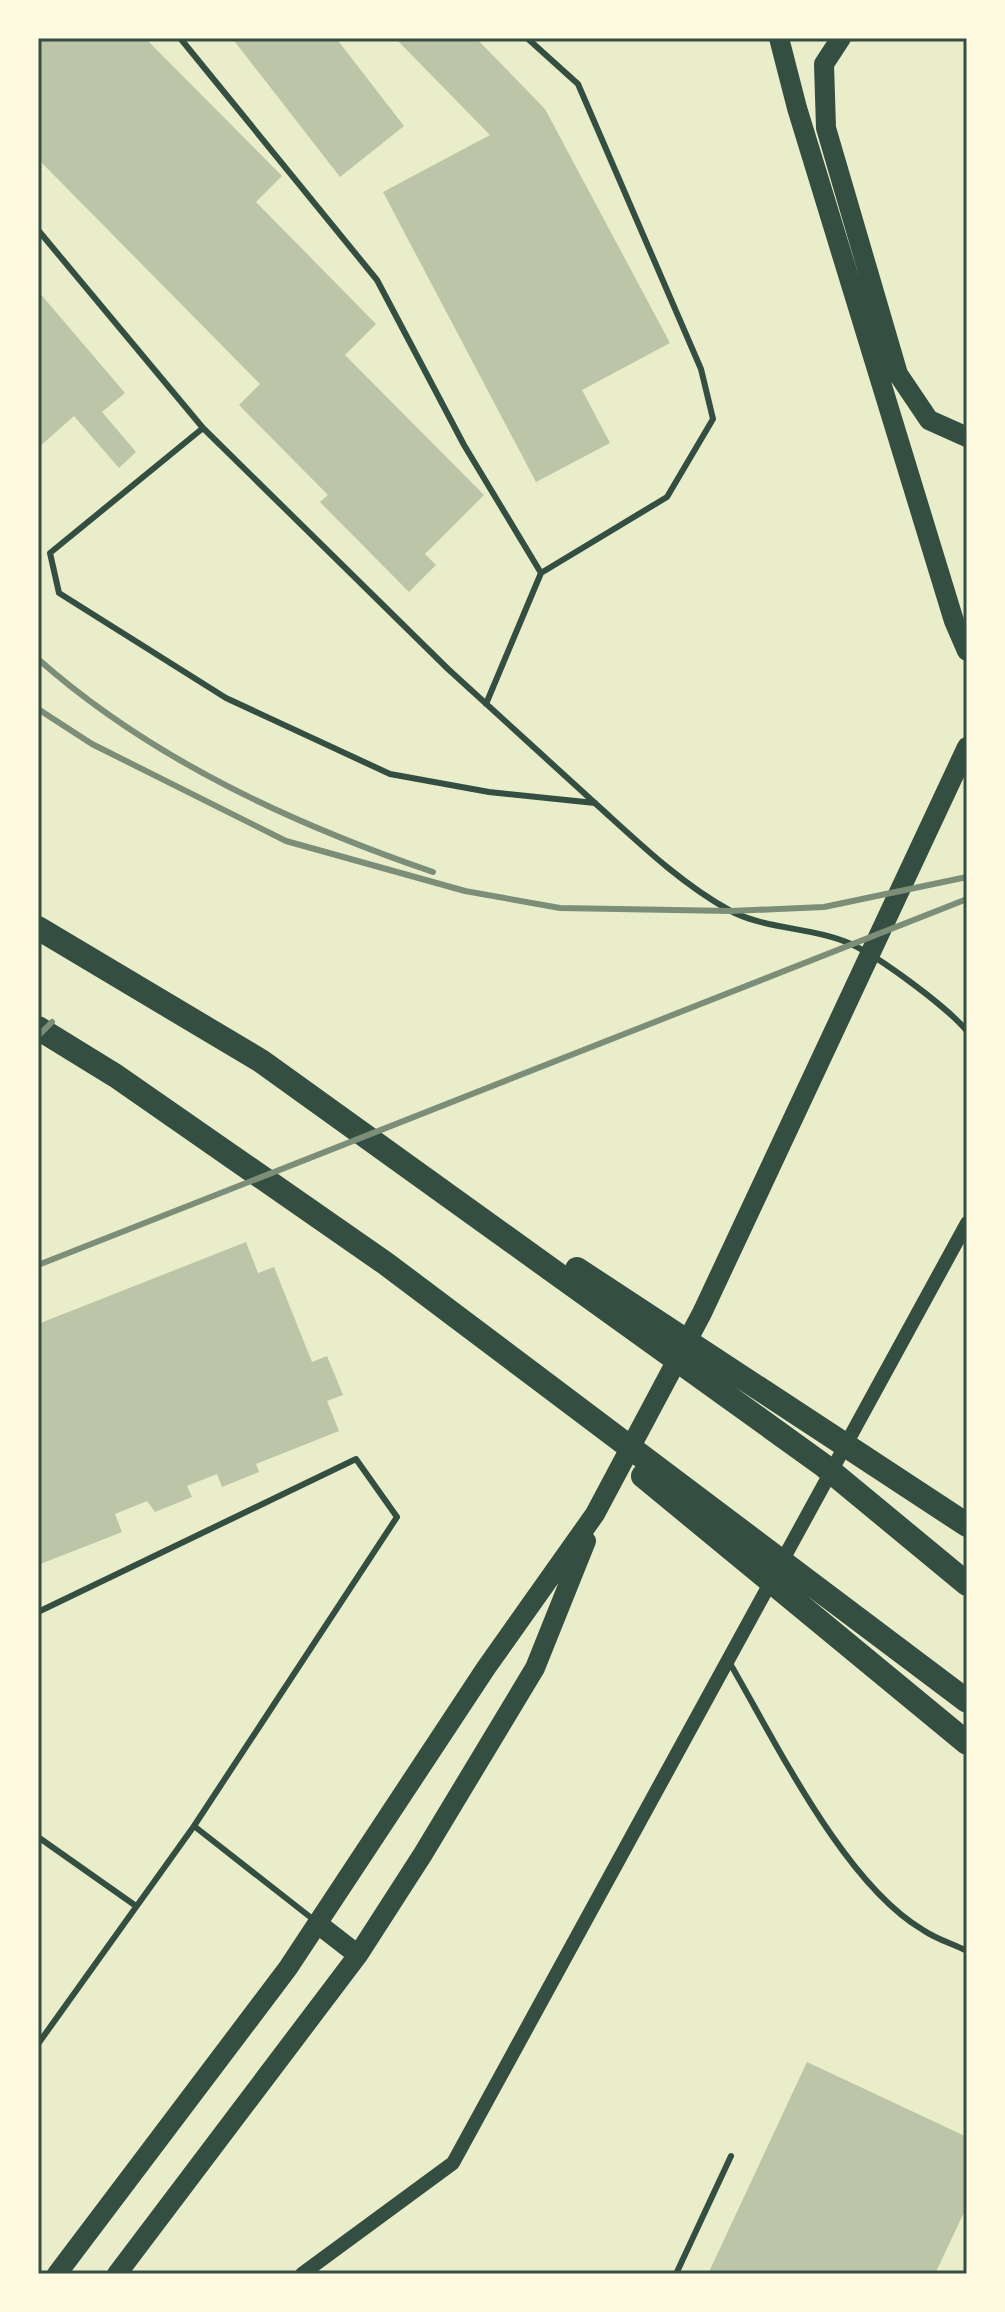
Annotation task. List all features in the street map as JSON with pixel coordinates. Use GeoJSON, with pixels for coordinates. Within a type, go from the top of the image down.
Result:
{"type":"FeatureCollection","features":[{"type":"Feature","properties":{"kind":"highway"},"geometry":{"type":"LineString","coordinates":[[38,928],[261,1061],[967,1525]]}},
{"type":"Feature","properties":{"kind":"highway"},"geometry":{"type":"LineString","coordinates":[[38,1028],[116,1076],[385,1263],[967,1701]]}},
{"type":"Feature","properties":{"kind":"highway"},"geometry":{"type":"LineString","coordinates":[[261,1061],[823,1465],[967,1584]]}},
{"type":"Feature","properties":{"kind":"highway"},"geometry":{"type":"LineString","coordinates":[[385,1263],[967,1743]]}},
{"type":"Feature","properties":{"kind":"main road"},"geometry":{"type":"LineString","coordinates":[[779,38],[797,108],[954,621],[967,651]]}},
{"type":"Feature","properties":{"kind":"main road"},"geometry":{"type":"LineString","coordinates":[[841,38],[824,64],[826,128],[898,374],[929,420],[967,437]]}},
{"type":"Feature","properties":{"kind":"main road"},"geometry":{"type":"LineString","coordinates":[[117,2274],[358,1955],[535,1668],[595,1514],[702,1313],[965,751]]}},
{"type":"Feature","properties":{"kind":"main road"},"geometry":{"type":"LineString","coordinates":[[57,2274],[225,2055],[318,1924],[486,1668],[595,1514]]}},
{"type":"Feature","properties":{"kind":"main road"},"geometry":{"type":"LineString","coordinates":[[318,1924],[358,1955]]}},
{"type":"Feature","properties":{"kind":"street"},"geometry":{"type":"LineString","coordinates":[[302,2274],[453,2163],[967,1223]]}},
{"type":"Feature","properties":{"kind":"lane"},"geometry":{"type":"LineString","coordinates":[[180,38],[377,280],[464,445],[541,573]]}},
{"type":"Feature","properties":{"kind":"lane"},"geometry":{"type":"LineString","coordinates":[[486,704],[541,573],[667,497],[713,419],[701,369],[578,84],[527,38]]}},
{"type":"Feature","properties":{"kind":"lane"},"geometry":{"type":"LineString","coordinates":[[38,230],[203,428],[486,704],[595,803],[681,876],[731,911],[852,944],[951,1011],[967,1031]]}},
{"type":"Feature","properties":{"kind":"lane"},"geometry":{"type":"LineString","coordinates":[[203,428],[50,553],[51,571],[59,593],[226,698],[390,774],[489,792],[595,803]]}},
{"type":"Feature","properties":{"kind":"lane"},"geometry":{"type":"LineString","coordinates":[[38,1612],[356,1459],[397,1517],[194,1826],[38,2044]]}},
{"type":"Feature","properties":{"kind":"lane"},"geometry":{"type":"LineString","coordinates":[[728,1660],[838,1845],[876,1890],[921,1930],[967,1951]]}},
{"type":"Feature","properties":{"kind":"lane"},"geometry":{"type":"LineString","coordinates":[[194,1826],[318,1924]]}},
{"type":"Feature","properties":{"kind":"lane"},"geometry":{"type":"LineString","coordinates":[[38,1837],[136,1906]]}},
{"type":"Feature","properties":{"kind":"lane"},"geometry":{"type":"LineString","coordinates":[[676,2274],[731,2156]]}},
{"type":"Feature","properties":{"kind":"building"},"geometry":{"type":"Polygon","coordinates":[[[38,38],[145,38],[282,176],[256,202],[376,324],[345,355],[484,495],[425,554],[436,565],[409,592],[320,502],[328,495],[239,405],[260,384],[38,159],[38,38]]]}},
{"type":"Feature","properties":{"kind":"building"},"geometry":{"type":"Polygon","coordinates":[[[232,38],[336,38],[404,126],[340,177],[232,38]]]}},
{"type":"Feature","properties":{"kind":"building"},"geometry":{"type":"Polygon","coordinates":[[[395,38],[476,38],[545,109],[670,343],[582,390],[610,443],[536,482],[383,192],[490,135],[395,38]]]}},
{"type":"Feature","properties":{"kind":"building"},"geometry":{"type":"Polygon","coordinates":[[[38,291],[125,393],[102,412],[136,452],[119,468],[74,416],[38,448],[38,291]]]}},
{"type":"Feature","properties":{"kind":"building"},"geometry":{"type":"Polygon","coordinates":[[[246,1242],[258,1273],[274,1267],[312,1362],[327,1356],[343,1395],[327,1401],[339,1431],[256,1464],[259,1472],[222,1487],[217,1474],[187,1486],[192,1497],[155,1512],[147,1501],[115,1514],[122,1532],[38,1565],[38,1324],[246,1242]]]}},
{"type":"Feature","properties":{"kind":"building"},"geometry":{"type":"Polygon","coordinates":[[[807,2062],[967,2137],[967,2206],[935,2274],[708,2274],[807,2062]]]}},
{"type":"Feature","properties":{"kind":"railway"},"geometry":{"type":"LineString","coordinates":[[38,659],[127,728],[225,785],[327,832],[433,872]]}},
{"type":"Feature","properties":{"kind":"railway"},"geometry":{"type":"LineString","coordinates":[[38,709],[92,744],[286,841],[465,891],[560,908],[731,911],[824,907],[967,877]]}},
{"type":"Feature","properties":{"kind":"railway"},"geometry":{"type":"LineString","coordinates":[[38,1265],[967,899]]}},
{"type":"Feature","properties":{"kind":"railway"},"geometry":{"type":"LineString","coordinates":[[38,1036],[52,1022]]}}]}
